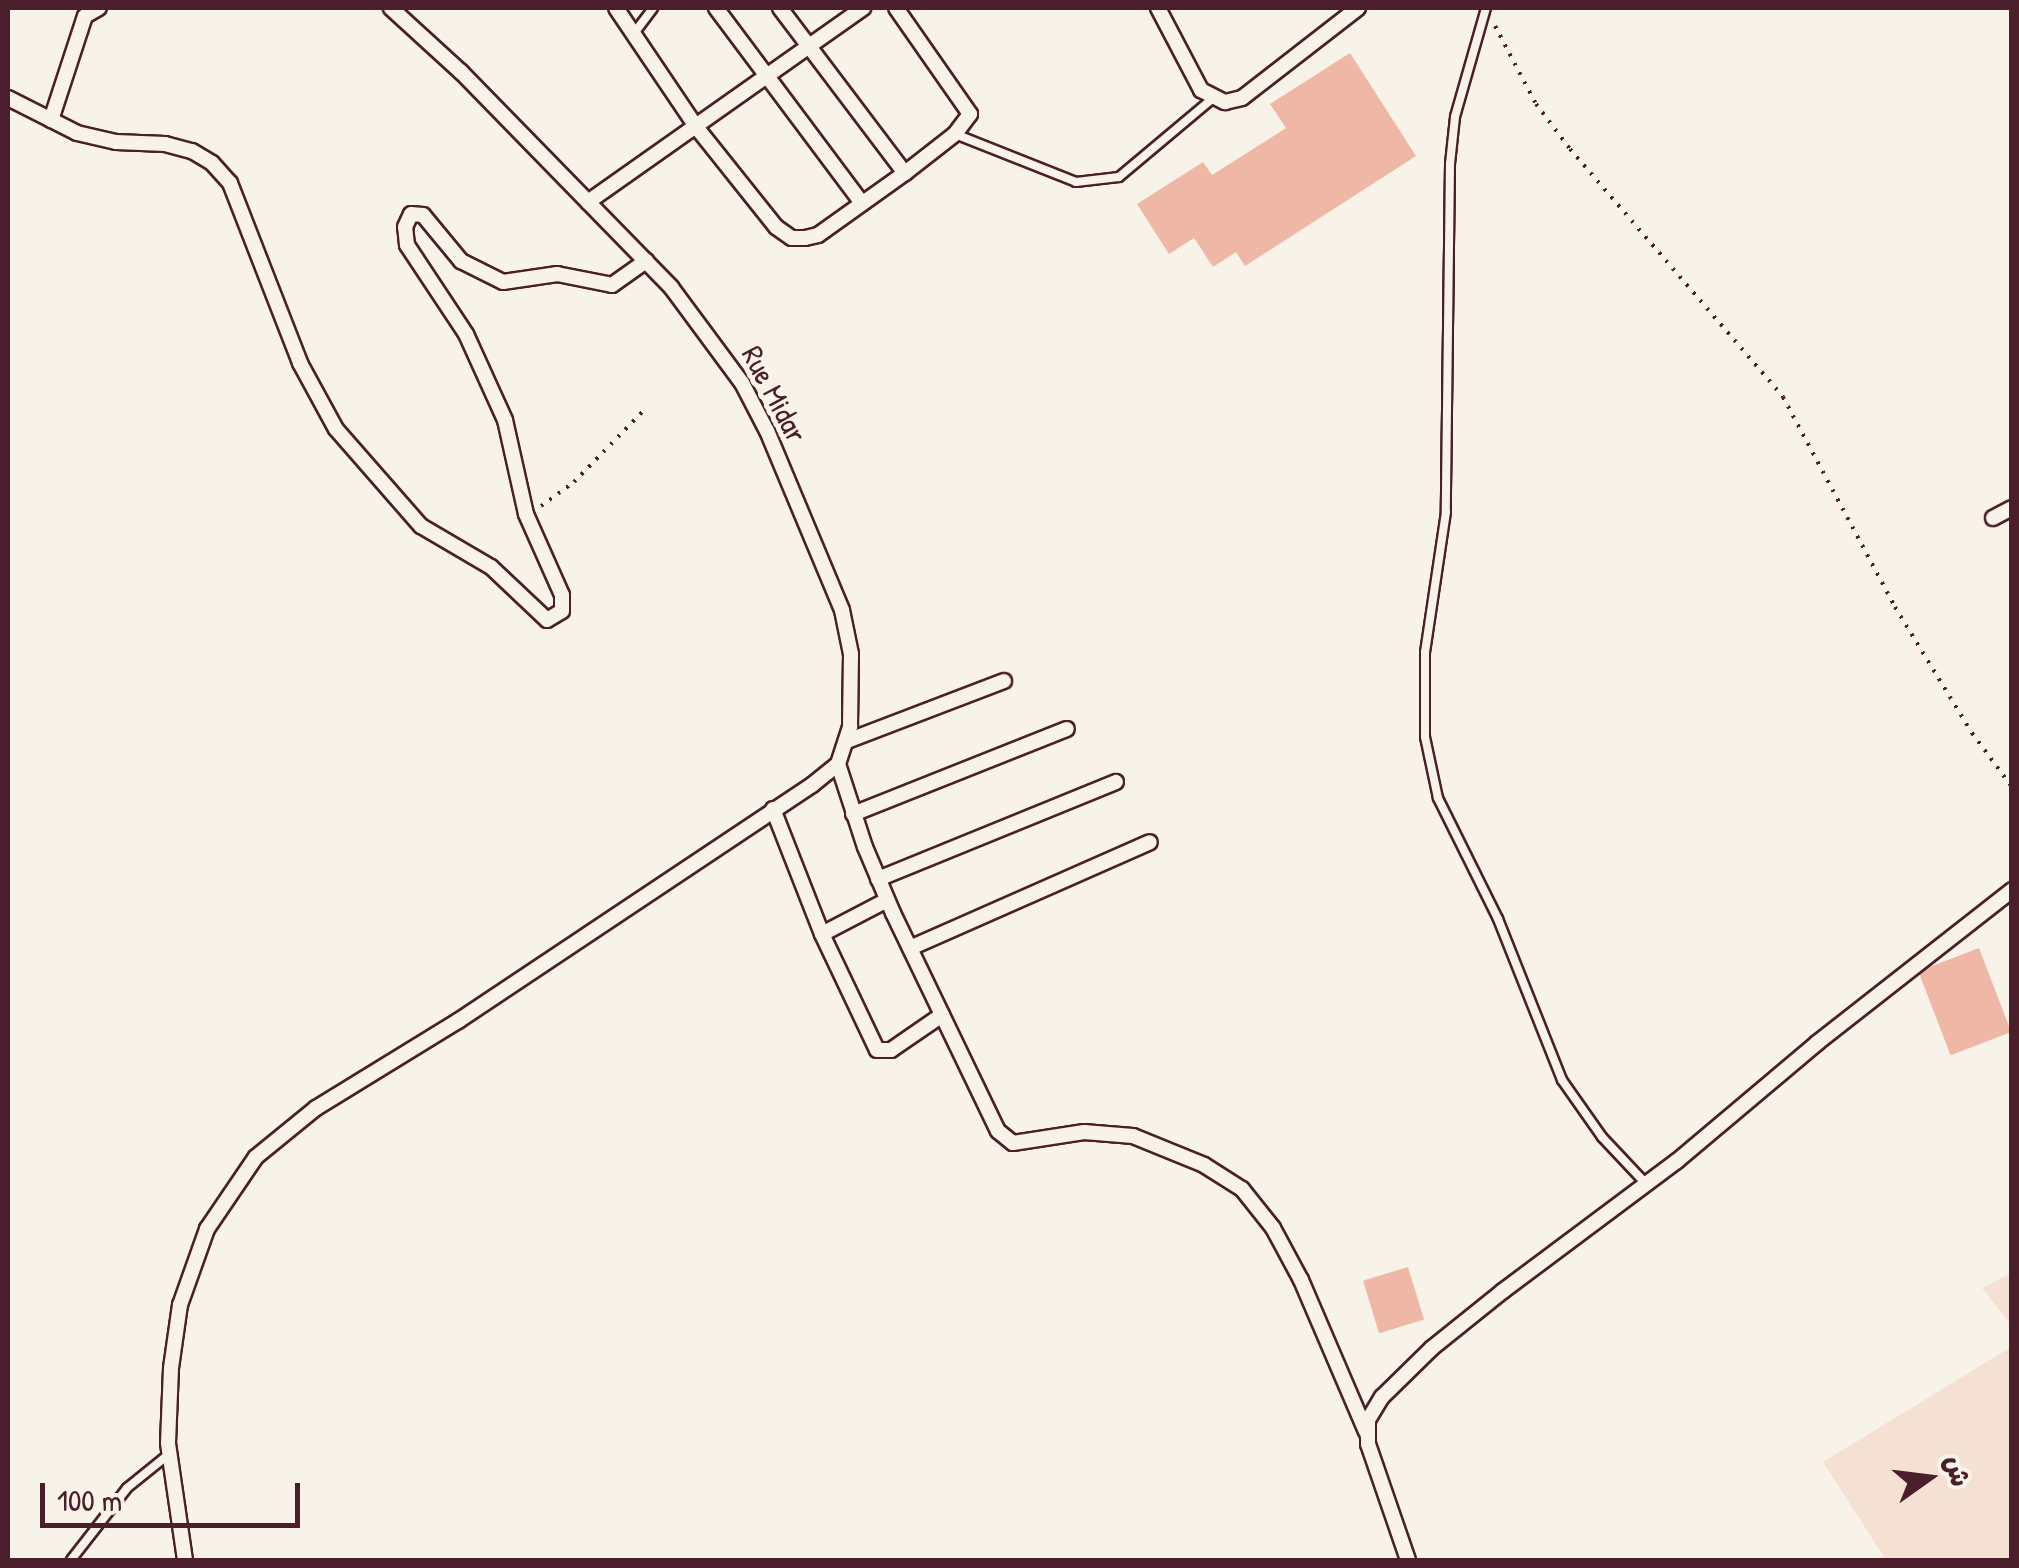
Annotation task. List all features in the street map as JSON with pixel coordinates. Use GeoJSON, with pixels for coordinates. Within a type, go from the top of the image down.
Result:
{"type":"FeatureCollection","features":[{"type":"Feature","properties":{"kind":"street"},"geometry":{"type":"LineString","coordinates":[[51,120],[85,16],[99,8]]}},
{"type":"Feature","properties":{"kind":"street","name":"Rue Midar"},"geometry":{"type":"LineString","coordinates":[[391,8],[461,72],[646,261],[708,333],[742,383],[799,504],[842,610],[852,680],[847,741],[838,764]]}},
{"type":"Feature","properties":{"kind":"street"},"geometry":{"type":"LineString","coordinates":[[616,8],[697,128],[776,228],[792,238],[818,235],[954,134],[970,114],[896,8]]}},
{"type":"Feature","properties":{"kind":"street"},"geometry":{"type":"LineString","coordinates":[[716,8],[862,203]]}},
{"type":"Feature","properties":{"kind":"street"},"geometry":{"type":"LineString","coordinates":[[780,8],[905,173]]}},
{"type":"Feature","properties":{"kind":"street"},"geometry":{"type":"LineString","coordinates":[[588,202],[697,128],[764,74],[863,8]]}},
{"type":"Feature","properties":{"kind":"street"},"geometry":{"type":"LineString","coordinates":[[1158,8],[1185,65],[1212,99],[1225,102],[1242,98],[1358,8]]}},
{"type":"Feature","properties":{"kind":"street"},"geometry":{"type":"LineString","coordinates":[[8,98],[96,139],[179,147],[212,163],[230,183],[300,363],[336,428],[421,526],[491,567],[552,620],[562,611],[562,595],[526,514],[505,420],[466,334],[407,245],[408,218],[416,213],[423,216],[460,260],[503,282],[557,274],[612,285],[646,261]]}},
{"type":"Feature","properties":{"kind":"street"},"geometry":{"type":"LineString","coordinates":[[1993,518],[2012,508]]}},
{"type":"Feature","properties":{"kind":"street"},"geometry":{"type":"LineString","coordinates":[[847,741],[1004,681]]}},
{"type":"Feature","properties":{"kind":"street"},"geometry":{"type":"LineString","coordinates":[[853,814],[1068,729]]}},
{"type":"Feature","properties":{"kind":"street"},"geometry":{"type":"LineString","coordinates":[[184,1560],[169,1454],[171,1368],[188,1272],[207,1229],[256,1157],[316,1108],[458,1022],[838,764],[878,880],[998,1131],[1008,1141],[1084,1132],[1132,1136],[1204,1165],[1242,1189],[1273,1228],[1300,1280],[1366,1432],[1372,1464],[1408,1560]]}},
{"type":"Feature","properties":{"kind":"street"},"geometry":{"type":"LineString","coordinates":[[878,880],[1116,782]]}},
{"type":"Feature","properties":{"kind":"street"},"geometry":{"type":"LineString","coordinates":[[773,809],[822,934],[878,1050],[892,1050],[942,1014]]}},
{"type":"Feature","properties":{"kind":"street"},"geometry":{"type":"LineString","coordinates":[[910,948],[1150,842]]}},
{"type":"Feature","properties":{"kind":"street"},"geometry":{"type":"LineString","coordinates":[[1366,1432],[1368,1420],[1382,1397],[1432,1348],[1647,1185],[1816,1043],[2012,890]]}},
{"type":"Feature","properties":{"kind":"street"},"geometry":{"type":"LineString","coordinates":[[822,934],[887,900]]}},
{"type":"Feature","properties":{"kind":"lane"},"geometry":{"type":"LineString","coordinates":[[635,32],[653,8]]}},
{"type":"Feature","properties":{"kind":"lane"},"geometry":{"type":"LineString","coordinates":[[1486,8],[1455,117],[1450,164],[1446,512],[1425,652],[1425,738],[1438,798],[1498,919],[1562,1080],[1602,1137],[1647,1185]]}},
{"type":"Feature","properties":{"kind":"lane"},"geometry":{"type":"LineString","coordinates":[[954,134],[1076,182],[1119,177],[1212,99]]}},
{"type":"Feature","properties":{"kind":"lane"},"geometry":{"type":"LineString","coordinates":[[70,1560],[127,1488],[169,1454]]}},
{"type":"Feature","properties":{"kind":"path"},"geometry":{"type":"LineString","coordinates":[[1494,22],[1521,79],[1559,134],[1783,397],[1890,597],[1972,733],[2012,786]]}},
{"type":"Feature","properties":{"kind":"path"},"geometry":{"type":"LineString","coordinates":[[526,514],[574,482],[643,411]]}},
{"type":"Feature","properties":{"kind":"shaded area"},"geometry":{"type":"Polygon","coordinates":[[[2011,1273],[2011,1325],[1982,1288],[2011,1273]]]}},
{"type":"Feature","properties":{"kind":"shaded area"},"geometry":{"type":"Polygon","coordinates":[[[2011,1347],[2011,1560],[1886,1560],[1823,1462],[2011,1347]]]}},
{"type":"Feature","properties":{"kind":"building"},"geometry":{"type":"Polygon","coordinates":[[[1350,53],[1416,156],[1245,266],[1236,252],[1213,267],[1194,238],[1169,254],[1137,204],[1203,162],[1212,175],[1286,128],[1270,104],[1350,53]]]}},
{"type":"Feature","properties":{"kind":"building"},"geometry":{"type":"Polygon","coordinates":[[[1979,948],[2011,1032],[1951,1055],[1918,971],[1979,948]]]}},
{"type":"Feature","properties":{"kind":"building"},"geometry":{"type":"Polygon","coordinates":[[[1408,1267],[1424,1320],[1379,1333],[1363,1281],[1408,1267]]]}}]}
